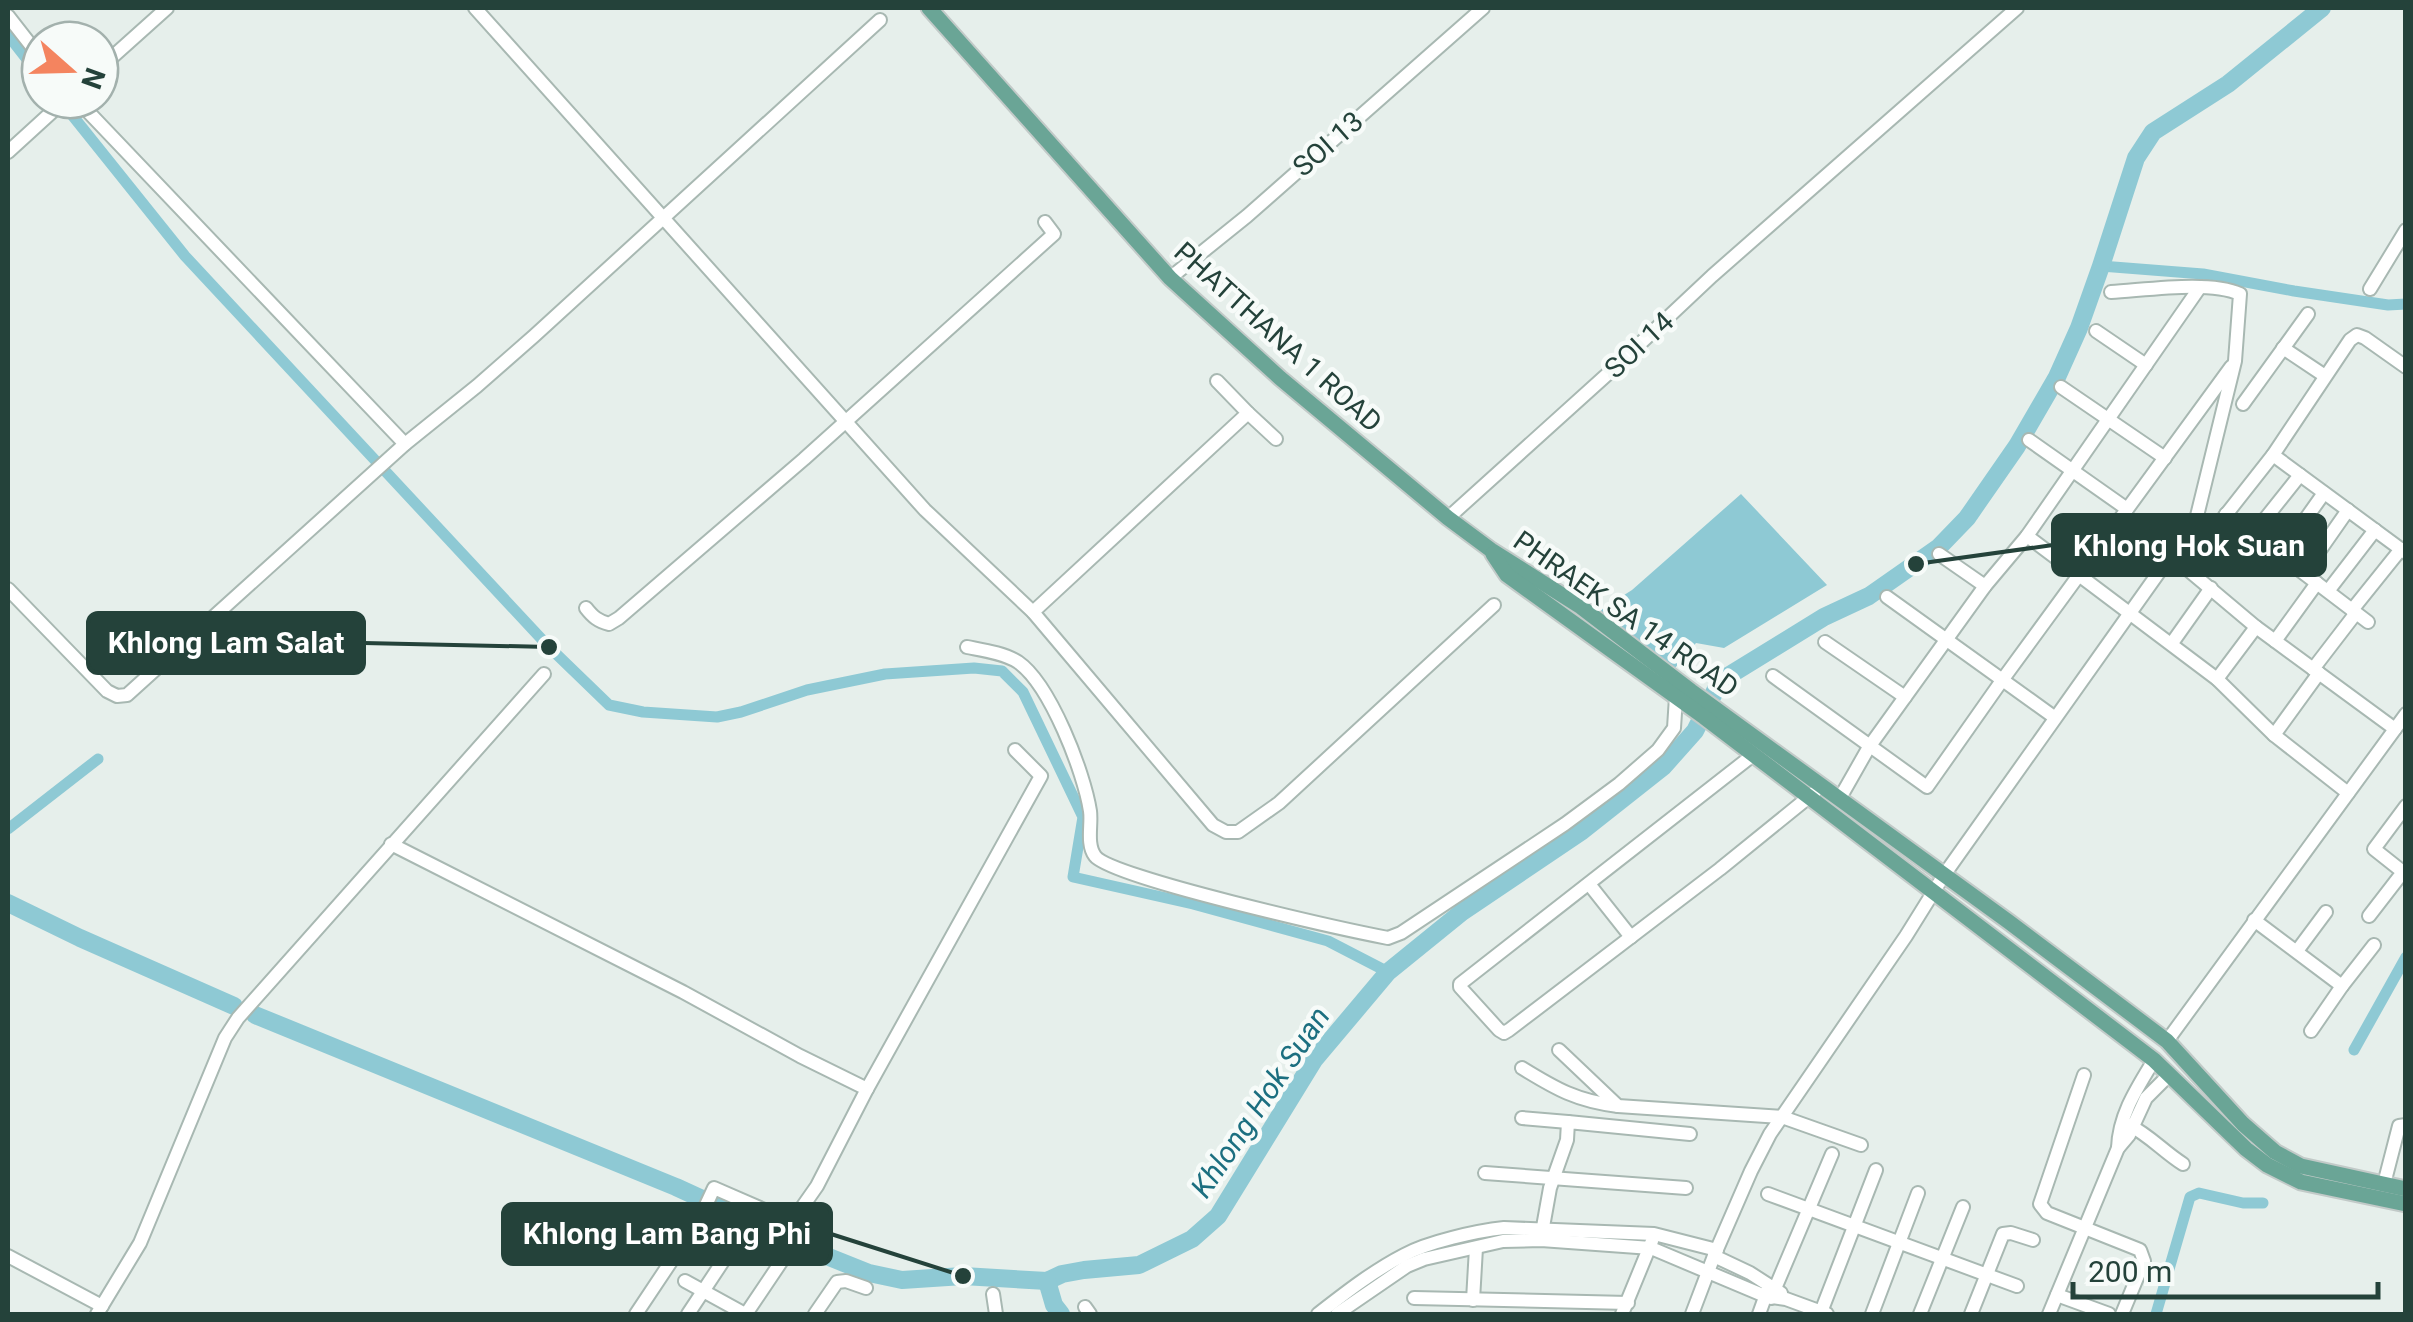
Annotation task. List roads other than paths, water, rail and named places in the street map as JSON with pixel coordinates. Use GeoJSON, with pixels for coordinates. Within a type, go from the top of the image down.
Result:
{"type":"FeatureCollection","features":[{"type":"Feature","properties":{"kind":"main road","name":"PHATTHANA 1 ROAD"},"geometry":{"type":"LineString","coordinates":[[929,8],[1170,278],[1280,378],[1491,550]]}},
{"type":"Feature","properties":{"kind":"main road","name":"PHRAEK SA 14 ROAD"},"geometry":{"type":"LineString","coordinates":[[1491,550],[1580,607],[1684,697],[1840,798],[2167,1040],[2243,1124],[2275,1152],[2301,1166],[2406,1188]]}},
{"type":"Feature","properties":{"kind":"main road","name":"PHRAEK SA 14 ROAD"},"geometry":{"type":"LineString","coordinates":[[1725,723],[1753,755],[2154,1060],[2267,1165],[2302,1182],[2406,1204]]}},
{"type":"Feature","properties":{"kind":"main road"},"geometry":{"type":"LineString","coordinates":[[2136,1046],[2149,1027]]}},
{"type":"Feature","properties":{"kind":"main road"},"geometry":{"type":"LineString","coordinates":[[2168,1076],[2182,1058]]}},
{"type":"Feature","properties":{"kind":"street"},"geometry":{"type":"LineString","coordinates":[[120,50],[168,8]]}},
{"type":"Feature","properties":{"kind":"street"},"geometry":{"type":"LineString","coordinates":[[475,8],[925,510],[1033,612],[1213,826],[1238,832],[1282,800],[1494,605]]}},
{"type":"Feature","properties":{"kind":"street","name":"SOI 13"},"geometry":{"type":"LineString","coordinates":[[1170,278],[1247,216],[1483,8]]}},
{"type":"Feature","properties":{"kind":"street","name":"SOI 14"},"geometry":{"type":"LineString","coordinates":[[1448,518],[2016,8]]}},
{"type":"Feature","properties":{"kind":"street"},"geometry":{"type":"LineString","coordinates":[[8,589],[107,691],[127,695],[405,444],[489,376],[880,20]]}},
{"type":"Feature","properties":{"kind":"street"},"geometry":{"type":"LineString","coordinates":[[8,152],[42,120]]}},
{"type":"Feature","properties":{"kind":"street"},"geometry":{"type":"LineString","coordinates":[[96,120],[405,444]]}},
{"type":"Feature","properties":{"kind":"street"},"geometry":{"type":"LineString","coordinates":[[586,608],[602,622],[609,624],[619,618],[1059,238],[1045,222]]}},
{"type":"Feature","properties":{"kind":"street"},"geometry":{"type":"LineString","coordinates":[[2370,289],[2406,230]]}},
{"type":"Feature","properties":{"kind":"street"},"geometry":{"type":"LineString","coordinates":[[1692,1314],[1761,1151],[1782,1117],[1944,876],[2196,520],[2235,361],[2240,294],[2200,287],[2112,292]]}},
{"type":"Feature","properties":{"kind":"street"},"geometry":{"type":"LineString","coordinates":[[1840,798],[1869,747],[1985,586],[2027,536],[2200,287]]}},
{"type":"Feature","properties":{"kind":"street"},"geometry":{"type":"LineString","coordinates":[[2243,404],[2308,314]]}},
{"type":"Feature","properties":{"kind":"street"},"geometry":{"type":"LineString","coordinates":[[2096,332],[2146,365]]}},
{"type":"Feature","properties":{"kind":"street"},"geometry":{"type":"LineString","coordinates":[[2395,729],[2256,627],[2187,569],[2273,455],[2350,340],[2357,336],[2365,338],[2406,368]]}},
{"type":"Feature","properties":{"kind":"street"},"geometry":{"type":"LineString","coordinates":[[2283,348],[2325,376]]}},
{"type":"Feature","properties":{"kind":"street"},"geometry":{"type":"LineString","coordinates":[[1773,676],[1927,787],[2235,361]]}},
{"type":"Feature","properties":{"kind":"street"},"geometry":{"type":"LineString","coordinates":[[1217,381],[1276,439]]}},
{"type":"Feature","properties":{"kind":"street"},"geometry":{"type":"LineString","coordinates":[[2060,387],[2165,458]]}},
{"type":"Feature","properties":{"kind":"street"},"geometry":{"type":"LineString","coordinates":[[1033,612],[1248,413]]}},
{"type":"Feature","properties":{"kind":"street"},"geometry":{"type":"LineString","coordinates":[[2029,440],[2127,510]]}},
{"type":"Feature","properties":{"kind":"street"},"geometry":{"type":"LineString","coordinates":[[2273,455],[2403,551],[2274,735]]}},
{"type":"Feature","properties":{"kind":"street"},"geometry":{"type":"LineString","coordinates":[[2253,534],[2300,475]]}},
{"type":"Feature","properties":{"kind":"street"},"geometry":{"type":"LineString","coordinates":[[2280,555],[2324,493]]}},
{"type":"Feature","properties":{"kind":"street"},"geometry":{"type":"LineString","coordinates":[[2304,573],[2348,510]]}},
{"type":"Feature","properties":{"kind":"street"},"geometry":{"type":"LineString","coordinates":[[2226,514],[2359,615]]}},
{"type":"Feature","properties":{"kind":"street"},"geometry":{"type":"LineString","coordinates":[[2275,641],[2375,530]]}},
{"type":"Feature","properties":{"kind":"street"},"geometry":{"type":"LineString","coordinates":[[2027,536],[2217,678],[2274,735],[2348,793]]}},
{"type":"Feature","properties":{"kind":"street"},"geometry":{"type":"LineString","coordinates":[[1939,554],[1985,586]]}},
{"type":"Feature","properties":{"kind":"street"},"geometry":{"type":"LineString","coordinates":[[2172,643],[2211,588]]}},
{"type":"Feature","properties":{"kind":"street"},"geometry":{"type":"LineString","coordinates":[[1887,597],[2054,718]]}},
{"type":"Feature","properties":{"kind":"street"},"geometry":{"type":"LineString","coordinates":[[2217,678],[2256,627]]}},
{"type":"Feature","properties":{"kind":"street"},"geometry":{"type":"LineString","coordinates":[[1824,642],[1905,698]]}},
{"type":"Feature","properties":{"kind":"street"},"geometry":{"type":"LineString","coordinates":[[967,647],[1016,661],[1041,686],[1086,792],[1094,856],[1107,866],[1254,907],[1388,938],[1401,934],[1566,824],[1618,784],[1658,750],[1674,728],[1684,697]]}},
{"type":"Feature","properties":{"kind":"street"},"geometry":{"type":"LineString","coordinates":[[8,1256],[100,1310],[140,1242],[224,1038],[260,992],[544,674]]}},
{"type":"Feature","properties":{"kind":"street"},"geometry":{"type":"LineString","coordinates":[[2167,1040],[2405,715]]}},
{"type":"Feature","properties":{"kind":"street"},"geometry":{"type":"LineString","coordinates":[[636,1314],[700,1218],[714,1188],[785,1219],[796,1216],[1042,776],[1015,750]]}},
{"type":"Feature","properties":{"kind":"street"},"geometry":{"type":"LineString","coordinates":[[1753,755],[1460,987],[1504,1033],[1810,798],[1821,785]]}},
{"type":"Feature","properties":{"kind":"street"},"geometry":{"type":"LineString","coordinates":[[2369,916],[2403,871],[2374,848],[2406,806]]}},
{"type":"Feature","properties":{"kind":"street"},"geometry":{"type":"LineString","coordinates":[[391,844],[867,1089]]}},
{"type":"Feature","properties":{"kind":"street"},"geometry":{"type":"LineString","coordinates":[[1589,884],[1630,938]]}},
{"type":"Feature","properties":{"kind":"street"},"geometry":{"type":"LineString","coordinates":[[2296,951],[2326,912]]}},
{"type":"Feature","properties":{"kind":"street"},"geometry":{"type":"LineString","coordinates":[[2254,920],[2342,986]]}},
{"type":"Feature","properties":{"kind":"street"},"geometry":{"type":"LineString","coordinates":[[2311,1031],[2374,944]]}},
{"type":"Feature","properties":{"kind":"street"},"geometry":{"type":"LineString","coordinates":[[1559,1050],[1618,1106]]}},
{"type":"Feature","properties":{"kind":"street"},"geometry":{"type":"LineString","coordinates":[[2127,1124],[2133,1095],[2154,1060]]}},
{"type":"Feature","properties":{"kind":"street"},"geometry":{"type":"LineString","coordinates":[[1522,1068],[1562,1093],[1590,1103],[1782,1117],[1860,1145]]}},
{"type":"Feature","properties":{"kind":"street"},"geometry":{"type":"LineString","coordinates":[[2084,1075],[2040,1204],[2047,1213],[2140,1250],[2144,1261],[2122,1314]]}},
{"type":"Feature","properties":{"kind":"street"},"geometry":{"type":"LineString","coordinates":[[2048,1314],[2118,1148],[2118,1132],[2168,1076]]}},
{"type":"Feature","properties":{"kind":"street"},"geometry":{"type":"LineString","coordinates":[[1522,1118],[1690,1134]]}},
{"type":"Feature","properties":{"kind":"street"},"geometry":{"type":"LineString","coordinates":[[1542,1235],[1568,1122]]}},
{"type":"Feature","properties":{"kind":"street"},"geometry":{"type":"LineString","coordinates":[[2127,1124],[2183,1164]]}},
{"type":"Feature","properties":{"kind":"street"},"geometry":{"type":"LineString","coordinates":[[2384,1184],[2399,1126],[2406,1126]]}},
{"type":"Feature","properties":{"kind":"street"},"geometry":{"type":"LineString","coordinates":[[1759,1314],[1832,1154]]}},
{"type":"Feature","properties":{"kind":"street"},"geometry":{"type":"LineString","coordinates":[[1652,1241],[1708,1270],[1817,1312],[1876,1170]]}},
{"type":"Feature","properties":{"kind":"street"},"geometry":{"type":"LineString","coordinates":[[1485,1173],[1686,1188]]}},
{"type":"Feature","properties":{"kind":"street"},"geometry":{"type":"LineString","coordinates":[[1872,1314],[1918,1193]]}},
{"type":"Feature","properties":{"kind":"street"},"geometry":{"type":"LineString","coordinates":[[1768,1194],[2017,1286]]}},
{"type":"Feature","properties":{"kind":"street"},"geometry":{"type":"LineString","coordinates":[[1920,1314],[1963,1207]]}},
{"type":"Feature","properties":{"kind":"street"},"geometry":{"type":"LineString","coordinates":[[1338,1314],[1402,1256],[1491,1230],[1652,1241],[1715,1253],[1770,1291]]}},
{"type":"Feature","properties":{"kind":"street"},"geometry":{"type":"LineString","coordinates":[[1970,1314],[2003,1234],[2033,1240]]}},
{"type":"Feature","properties":{"kind":"street"},"geometry":{"type":"LineString","coordinates":[[1318,1314],[1365,1286],[1424,1259],[1542,1235]]}},
{"type":"Feature","properties":{"kind":"street"},"geometry":{"type":"LineString","coordinates":[[688,1314],[739,1237]]}},
{"type":"Feature","properties":{"kind":"street"},"geometry":{"type":"LineString","coordinates":[[1414,1298],[1625,1308],[1652,1241]]}},
{"type":"Feature","properties":{"kind":"street"},"geometry":{"type":"LineString","coordinates":[[1472,1300],[1476,1248]]}},
{"type":"Feature","properties":{"kind":"street"},"geometry":{"type":"LineString","coordinates":[[685,1281],[746,1314],[783,1259]]}},
{"type":"Feature","properties":{"kind":"street"},"geometry":{"type":"LineString","coordinates":[[815,1314],[837,1282],[866,1288]]}},
{"type":"Feature","properties":{"kind":"street"},"geometry":{"type":"LineString","coordinates":[[993,1294],[996,1314]]}},
{"type":"Feature","properties":{"kind":"street"},"geometry":{"type":"LineString","coordinates":[[2057,1294],[2109,1314]]}},
{"type":"Feature","properties":{"kind":"water"},"geometry":{"type":"Polygon","coordinates":[[[1741,494],[1827,585],[1724,648],[1696,643],[1675,668],[1579,595],[1602,609],[1632,590],[1741,494]]]}},
{"type":"Feature","properties":{"kind":"waterway","name":"Khlong Hok Suan"},"geometry":{"type":"LineString","coordinates":[[255,1015],[676,1187],[869,1273],[902,1280],[963,1276],[1047,1281],[1084,1270],[1139,1265],[1192,1239],[1218,1216],[1314,1060],[1388,972],[1462,912],[1582,831],[1663,767],[1695,731],[1720,681],[1824,617],[1869,596],[1939,547],[1967,518],[2017,446],[2057,377],[2079,328],[2136,158],[2153,132],[2228,84],[2322,8]]}},
{"type":"Feature","properties":{"kind":"waterway"},"geometry":{"type":"LineString","coordinates":[[8,35],[20,50]]}},
{"type":"Feature","properties":{"kind":"waterway"},"geometry":{"type":"LineString","coordinates":[[76,120],[185,256],[549,647],[609,705],[643,712],[717,717],[807,690],[885,674],[974,668],[1002,671],[1023,692],[1083,817],[1073,877],[1193,904],[1328,941],[1388,972]]}},
{"type":"Feature","properties":{"kind":"waterway"},"geometry":{"type":"LineString","coordinates":[[2101,266],[2203,274],[2388,305],[2406,304]]}},
{"type":"Feature","properties":{"kind":"waterway"},"geometry":{"type":"LineString","coordinates":[[8,829],[98,759]]}},
{"type":"Feature","properties":{"kind":"waterway"},"geometry":{"type":"LineString","coordinates":[[8,903],[234,1006]]}},
{"type":"Feature","properties":{"kind":"waterway"},"geometry":{"type":"LineString","coordinates":[[2354,1050],[2406,957]]}},
{"type":"Feature","properties":{"kind":"waterway"},"geometry":{"type":"LineString","coordinates":[[2156,1314],[2190,1197],[2199,1193],[2243,1203],[2263,1203]]}},
{"type":"Feature","properties":{"kind":"waterway"},"geometry":{"type":"LineString","coordinates":[[1047,1281],[1061,1314]]}},
{"type":"Feature","properties":{"kind":"place","name":"Khlong Hok Suan"},"geometry":{"type":"Point","coordinates":[1916,564]}},
{"type":"Feature","properties":{"kind":"place","name":"Khlong Lam Salat"},"geometry":{"type":"Point","coordinates":[549,647]}},
{"type":"Feature","properties":{"kind":"place","name":"Khlong Lam Bang Phi"},"geometry":{"type":"Point","coordinates":[963,1276]}}]}
